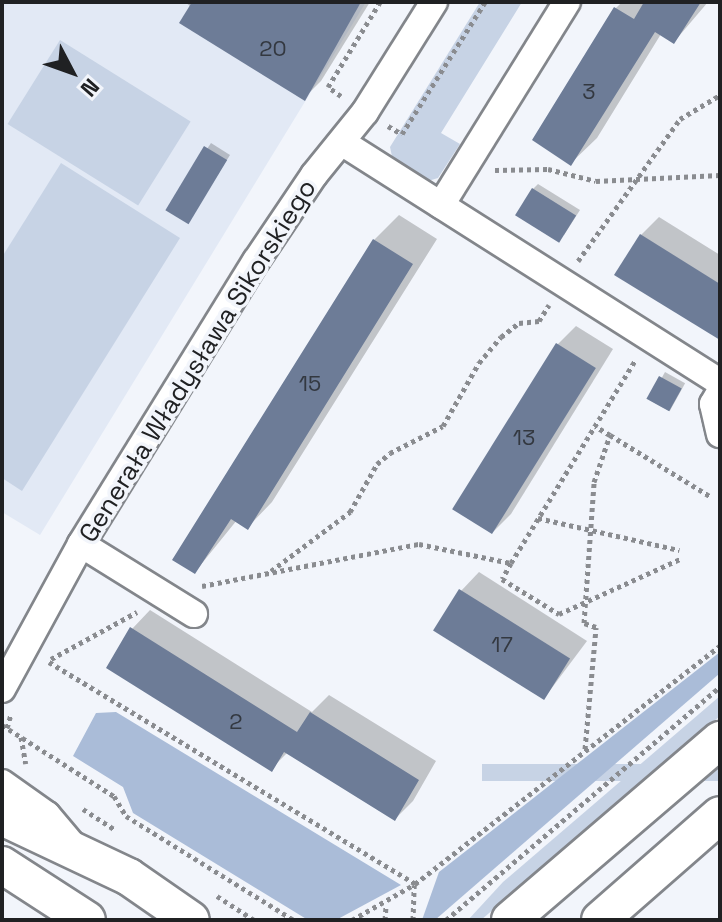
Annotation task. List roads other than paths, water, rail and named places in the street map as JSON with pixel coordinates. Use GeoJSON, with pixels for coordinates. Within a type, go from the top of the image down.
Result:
{"type":"FeatureCollection","features":[{"type":"Feature","properties":{"kind":"main road"},"geometry":{"type":"LineString","coordinates":[[510,920],[720,740]]}},
{"type":"Feature","properties":{"kind":"main road"},"geometry":{"type":"LineString","coordinates":[[4,791],[78,851],[129,877],[191,920]]}},
{"type":"Feature","properties":{"kind":"main road"},"geometry":{"type":"LineString","coordinates":[[600,920],[720,815]]}},
{"type":"Feature","properties":{"kind":"main road"},"geometry":{"type":"LineString","coordinates":[[2,865],[87,920]]}},
{"type":"Feature","properties":{"kind":"street","name":"Generała Władysława Sikorskiego"},"geometry":{"type":"LineString","coordinates":[[7,700],[81,544],[256,261],[314,175],[343,143],[434,2]]}},
{"type":"Feature","properties":{"kind":"street"},"geometry":{"type":"LineString","coordinates":[[441,205],[567,2]]}},
{"type":"Feature","properties":{"kind":"street"},"geometry":{"type":"LineString","coordinates":[[343,143],[720,382]]}},
{"type":"Feature","properties":{"kind":"street"},"geometry":{"type":"LineString","coordinates":[[720,392],[713,404],[720,434]]}},
{"type":"Feature","properties":{"kind":"street"},"geometry":{"type":"LineString","coordinates":[[81,544],[194,614]]}}]}
